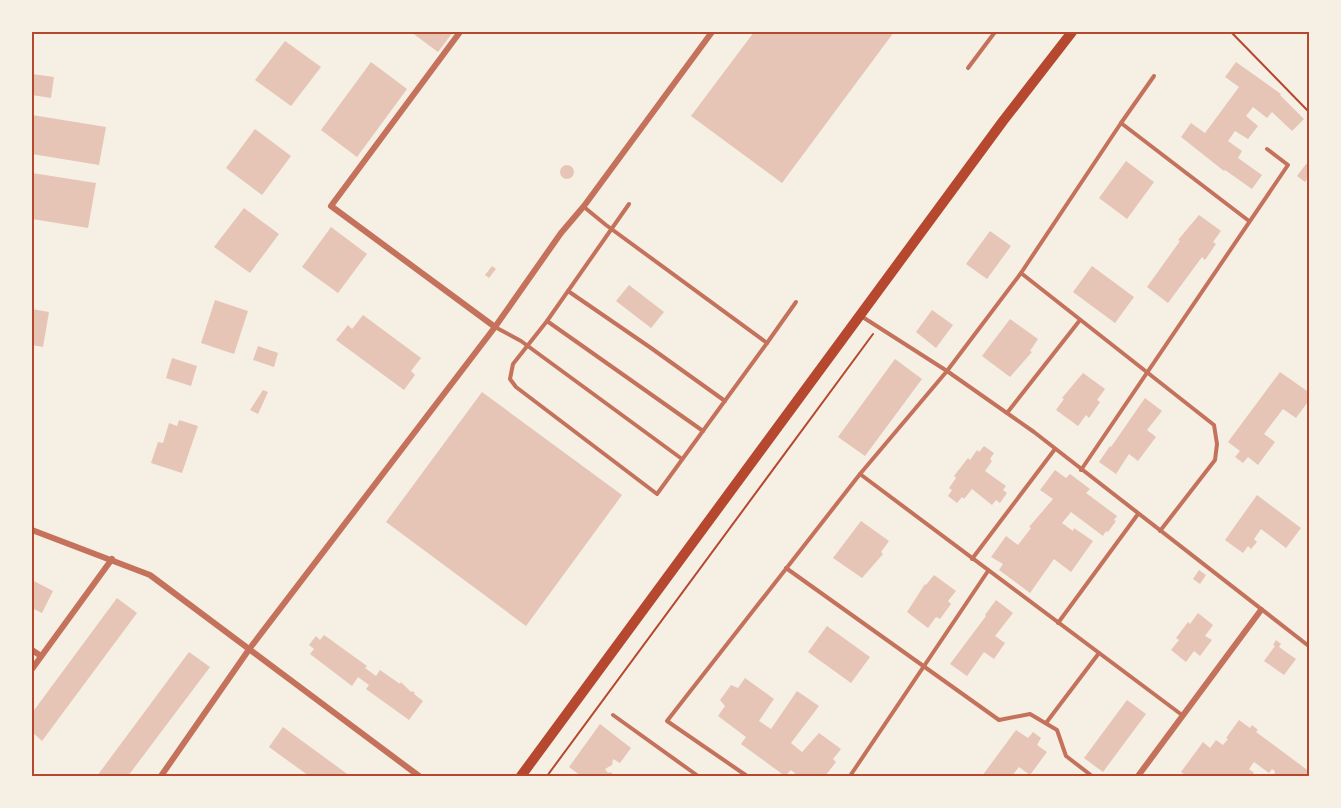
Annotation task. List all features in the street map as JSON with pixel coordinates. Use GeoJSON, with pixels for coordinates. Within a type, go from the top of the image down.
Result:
{"type":"FeatureCollection","features":[{"type":"Feature","properties":{"kind":"main road"},"geometry":{"type":"LineString","coordinates":[[521,777],[1072,32]]}},
{"type":"Feature","properties":{"kind":"street"},"geometry":{"type":"LineString","coordinates":[[460,32],[331,206],[495,327]]}},
{"type":"Feature","properties":{"kind":"street"},"geometry":{"type":"LineString","coordinates":[[161,777],[250,648],[495,327],[561,234],[712,32]]}},
{"type":"Feature","properties":{"kind":"street"},"geometry":{"type":"LineString","coordinates":[[32,530],[150,575],[419,777]]}},
{"type":"Feature","properties":{"kind":"street"},"geometry":{"type":"LineString","coordinates":[[32,669],[112,559]]}},
{"type":"Feature","properties":{"kind":"street"},"geometry":{"type":"LineString","coordinates":[[1138,777],[1261,610]]}},
{"type":"Feature","properties":{"kind":"street"},"geometry":{"type":"LineString","coordinates":[[32,650],[41,656]]}},
{"type":"Feature","properties":{"kind":"lane"},"geometry":{"type":"LineString","coordinates":[[968,68],[995,32]]}},
{"type":"Feature","properties":{"kind":"lane"},"geometry":{"type":"LineString","coordinates":[[747,777],[667,721],[860,474],[947,370],[1021,273],[1154,76]]}},
{"type":"Feature","properties":{"kind":"lane"},"geometry":{"type":"LineString","coordinates":[[1122,123],[1250,221]]}},
{"type":"Feature","properties":{"kind":"lane"},"geometry":{"type":"LineString","coordinates":[[1081,470],[1288,165],[1267,149]]}},
{"type":"Feature","properties":{"kind":"lane"},"geometry":{"type":"LineString","coordinates":[[629,204],[547,321],[513,364],[510,379],[516,387],[657,494],[796,302]]}},
{"type":"Feature","properties":{"kind":"lane"},"geometry":{"type":"LineString","coordinates":[[584,206],[612,230],[767,344]]}},
{"type":"Feature","properties":{"kind":"lane"},"geometry":{"type":"LineString","coordinates":[[1021,273],[1214,425],[1217,444],[1215,460],[1160,531]]}},
{"type":"Feature","properties":{"kind":"lane"},"geometry":{"type":"LineString","coordinates":[[568,291],[725,401]]}},
{"type":"Feature","properties":{"kind":"lane"},"geometry":{"type":"LineString","coordinates":[[860,316],[947,370],[1007,413],[1310,647]]}},
{"type":"Feature","properties":{"kind":"lane"},"geometry":{"type":"LineString","coordinates":[[1007,413],[1080,320]]}},
{"type":"Feature","properties":{"kind":"lane"},"geometry":{"type":"LineString","coordinates":[[547,321],[703,431]]}},
{"type":"Feature","properties":{"kind":"lane"},"geometry":{"type":"LineString","coordinates":[[495,327],[528,346],[682,459]]}},
{"type":"Feature","properties":{"kind":"lane"},"geometry":{"type":"LineString","coordinates":[[972,559],[1055,449]]}},
{"type":"Feature","properties":{"kind":"lane"},"geometry":{"type":"LineString","coordinates":[[860,474],[1183,715]]}},
{"type":"Feature","properties":{"kind":"lane"},"geometry":{"type":"LineString","coordinates":[[1058,623],[1138,514]]}},
{"type":"Feature","properties":{"kind":"lane"},"geometry":{"type":"LineString","coordinates":[[786,568],[999,720],[1030,714],[1057,730],[1066,756],[1092,777]]}},
{"type":"Feature","properties":{"kind":"lane"},"geometry":{"type":"LineString","coordinates":[[850,777],[988,571]]}},
{"type":"Feature","properties":{"kind":"lane"},"geometry":{"type":"LineString","coordinates":[[1046,723],[1099,653]]}},
{"type":"Feature","properties":{"kind":"lane"},"geometry":{"type":"LineString","coordinates":[[613,715],[698,777]]}},
{"type":"Feature","properties":{"kind":"path"},"geometry":{"type":"LineString","coordinates":[[1232,32],[1310,113]]}},
{"type":"Feature","properties":{"kind":"path"},"geometry":{"type":"LineString","coordinates":[[547,777],[878,327]]}},
{"type":"Feature","properties":{"kind":"building"},"geometry":{"type":"Polygon","coordinates":[[[411,32],[453,32],[438,52],[411,32]]]}},
{"type":"Feature","properties":{"kind":"building"},"geometry":{"type":"Polygon","coordinates":[[[754,32],[894,32],[782,183],[691,116],[754,32]]]}},
{"type":"Feature","properties":{"kind":"building"},"geometry":{"type":"Polygon","coordinates":[[[285,41],[321,67],[291,106],[255,80],[285,41]]]}},
{"type":"Feature","properties":{"kind":"building"},"geometry":{"type":"Polygon","coordinates":[[[371,62],[407,89],[357,157],[321,130],[371,62]]]}},
{"type":"Feature","properties":{"kind":"building"},"geometry":{"type":"Polygon","coordinates":[[[1236,62],[1281,94],[1304,119],[1292,131],[1272,112],[1267,118],[1253,107],[1246,116],[1258,126],[1248,139],[1235,131],[1228,141],[1242,151],[1238,158],[1262,175],[1252,189],[1224,171],[1181,137],[1191,123],[1205,133],[1239,87],[1225,77],[1236,62]]]}},
{"type":"Feature","properties":{"kind":"building"},"geometry":{"type":"Polygon","coordinates":[[[32,74],[54,77],[51,98],[32,95],[32,74]]]}},
{"type":"Feature","properties":{"kind":"building"},"geometry":{"type":"Polygon","coordinates":[[[32,115],[106,127],[99,165],[32,154],[32,115]]]}},
{"type":"Feature","properties":{"kind":"building"},"geometry":{"type":"Polygon","coordinates":[[[255,129],[291,156],[262,195],[226,168],[255,129]]]}},
{"type":"Feature","properties":{"kind":"building"},"geometry":{"type":"Polygon","coordinates":[[[1126,161],[1154,182],[1127,219],[1099,198],[1126,161]]]}},
{"type":"Feature","properties":{"kind":"building"},"geometry":{"type":"Polygon","coordinates":[[[1306,164],[1310,166],[1310,175],[1305,182],[1297,176],[1306,164]]]}},
{"type":"Feature","properties":{"kind":"building"},"geometry":{"type":"Polygon","coordinates":[[[567,165],[572,167],[574,172],[572,177],[567,179],[562,177],[560,172],[562,167],[567,165]]]}},
{"type":"Feature","properties":{"kind":"building"},"geometry":{"type":"Polygon","coordinates":[[[32,173],[96,183],[88,228],[32,219],[32,173]]]}},
{"type":"Feature","properties":{"kind":"building"},"geometry":{"type":"Polygon","coordinates":[[[244,208],[279,234],[250,273],[214,247],[244,208]]]}},
{"type":"Feature","properties":{"kind":"building"},"geometry":{"type":"Polygon","coordinates":[[[1199,215],[1221,231],[1213,242],[1216,244],[1205,260],[1202,257],[1168,303],[1147,287],[1180,241],[1178,240],[1199,215]]]}},
{"type":"Feature","properties":{"kind":"building"},"geometry":{"type":"Polygon","coordinates":[[[331,227],[367,254],[338,293],[302,267],[331,227]]]}},
{"type":"Feature","properties":{"kind":"building"},"geometry":{"type":"Polygon","coordinates":[[[990,231],[1011,246],[987,279],[966,264],[990,231]]]}},
{"type":"Feature","properties":{"kind":"building"},"geometry":{"type":"Polygon","coordinates":[[[492,266],[496,269],[489,278],[485,275],[492,266]]]}},
{"type":"Feature","properties":{"kind":"building"},"geometry":{"type":"Polygon","coordinates":[[[1092,266],[1134,297],[1115,323],[1073,292],[1092,266]]]}},
{"type":"Feature","properties":{"kind":"building"},"geometry":{"type":"Polygon","coordinates":[[[629,285],[664,312],[651,328],[616,301],[629,285]]]}},
{"type":"Feature","properties":{"kind":"building"},"geometry":{"type":"Polygon","coordinates":[[[215,300],[248,311],[234,354],[201,343],[215,300]]]}},
{"type":"Feature","properties":{"kind":"building"},"geometry":{"type":"Polygon","coordinates":[[[32,309],[49,312],[43,347],[32,345],[32,309]]]}},
{"type":"Feature","properties":{"kind":"building"},"geometry":{"type":"Polygon","coordinates":[[[932,310],[953,325],[936,348],[916,332],[932,310]]]}},
{"type":"Feature","properties":{"kind":"building"},"geometry":{"type":"Polygon","coordinates":[[[363,315],[421,358],[411,371],[415,375],[404,390],[336,340],[348,325],[352,329],[363,315]]]}},
{"type":"Feature","properties":{"kind":"building"},"geometry":{"type":"Polygon","coordinates":[[[1010,319],[1038,339],[1030,351],[1032,352],[1010,377],[982,356],[1010,319]]]}},
{"type":"Feature","properties":{"kind":"building"},"geometry":{"type":"Polygon","coordinates":[[[258,346],[278,353],[274,367],[253,360],[258,346]]]}},
{"type":"Feature","properties":{"kind":"building"},"geometry":{"type":"Polygon","coordinates":[[[172,358],[197,366],[191,386],[166,378],[172,358]]]}},
{"type":"Feature","properties":{"kind":"building"},"geometry":{"type":"Polygon","coordinates":[[[895,359],[922,379],[865,456],[838,437],[895,359]]]}},
{"type":"Feature","properties":{"kind":"building"},"geometry":{"type":"Polygon","coordinates":[[[1280,372],[1310,393],[1310,399],[1296,418],[1283,409],[1264,434],[1275,442],[1258,465],[1248,457],[1243,463],[1235,457],[1240,451],[1228,442],[1280,372]]]}},
{"type":"Feature","properties":{"kind":"building"},"geometry":{"type":"Polygon","coordinates":[[[1083,373],[1105,389],[1097,400],[1100,402],[1089,418],[1086,415],[1078,426],[1056,410],[1064,399],[1062,398],[1083,373]]]}},
{"type":"Feature","properties":{"kind":"building"},"geometry":{"type":"Polygon","coordinates":[[[263,390],[268,392],[258,414],[250,410],[263,390]]]}},
{"type":"Feature","properties":{"kind":"building"},"geometry":{"type":"Polygon","coordinates":[[[482,392],[622,495],[526,626],[386,522],[482,392]]]}},
{"type":"Feature","properties":{"kind":"building"},"geometry":{"type":"Polygon","coordinates":[[[1145,398],[1162,411],[1147,430],[1156,437],[1138,461],[1129,454],[1116,474],[1099,462],[1145,398]]]}},
{"type":"Feature","properties":{"kind":"building"},"geometry":{"type":"Polygon","coordinates":[[[179,420],[198,426],[182,473],[151,463],[158,442],[163,443],[169,423],[177,426],[179,420]]]}},
{"type":"Feature","properties":{"kind":"building"},"geometry":{"type":"Polygon","coordinates":[[[984,446],[994,453],[985,471],[1006,486],[1003,490],[1007,493],[1000,503],[996,500],[992,505],[972,489],[964,499],[962,497],[957,503],[948,496],[952,490],[949,488],[956,478],[954,476],[968,458],[970,460],[977,450],[979,452],[984,446]]]}},
{"type":"Feature","properties":{"kind":"building"},"geometry":{"type":"Polygon","coordinates":[[[1055,470],[1066,478],[1070,474],[1090,489],[1086,493],[1117,516],[1114,520],[1116,521],[1103,536],[1071,512],[1062,523],[1093,541],[1071,572],[1054,559],[1030,593],[999,570],[1003,564],[991,557],[1006,536],[1018,545],[1031,528],[1029,527],[1053,499],[1040,490],[1055,470]]]}},
{"type":"Feature","properties":{"kind":"building"},"geometry":{"type":"Polygon","coordinates":[[[1257,495],[1301,528],[1286,548],[1261,529],[1254,539],[1257,542],[1251,549],[1248,546],[1243,553],[1225,540],[1257,495]]]}},
{"type":"Feature","properties":{"kind":"building"},"geometry":{"type":"Polygon","coordinates":[[[861,521],[889,541],[881,552],[883,554],[862,578],[833,558],[861,521]]]}},
{"type":"Feature","properties":{"kind":"building"},"geometry":{"type":"Polygon","coordinates":[[[1199,570],[1206,575],[1200,584],[1193,579],[1199,570]]]}},
{"type":"Feature","properties":{"kind":"building"},"geometry":{"type":"Polygon","coordinates":[[[934,575],[956,591],[948,601],[951,604],[940,619],[936,617],[928,628],[907,612],[925,584],[934,575]]]}},
{"type":"Feature","properties":{"kind":"building"},"geometry":{"type":"Polygon","coordinates":[[[32,580],[53,591],[42,613],[32,608],[32,580]]]}},
{"type":"Feature","properties":{"kind":"building"},"geometry":{"type":"Polygon","coordinates":[[[117,598],[137,613],[42,741],[32,732],[32,713],[117,598]]]}},
{"type":"Feature","properties":{"kind":"building"},"geometry":{"type":"Polygon","coordinates":[[[996,600],[1013,613],[995,636],[1005,643],[994,659],[984,652],[967,676],[950,664],[996,600]]]}},
{"type":"Feature","properties":{"kind":"building"},"geometry":{"type":"Polygon","coordinates":[[[1198,613],[1213,625],[1205,636],[1212,640],[1200,656],[1194,651],[1186,662],[1171,650],[1179,640],[1176,638],[1198,613]]]}},
{"type":"Feature","properties":{"kind":"building"},"geometry":{"type":"Polygon","coordinates":[[[827,626],[870,657],[851,683],[808,652],[827,626]]]}},
{"type":"Feature","properties":{"kind":"building"},"geometry":{"type":"Polygon","coordinates":[[[324,635],[367,666],[365,668],[376,676],[380,670],[400,684],[401,682],[423,701],[409,720],[366,689],[369,685],[358,677],[352,686],[310,654],[314,649],[309,645],[316,636],[320,640],[324,635]]]}},
{"type":"Feature","properties":{"kind":"building"},"geometry":{"type":"Polygon","coordinates":[[[1276,640],[1281,644],[1279,647],[1296,659],[1284,675],[1264,661],[1275,646],[1273,645],[1276,640]]]}},
{"type":"Feature","properties":{"kind":"building"},"geometry":{"type":"Polygon","coordinates":[[[189,652],[210,667],[128,776],[97,776],[189,652]]]}},
{"type":"Feature","properties":{"kind":"building"},"geometry":{"type":"Polygon","coordinates":[[[745,678],[774,699],[759,721],[771,729],[797,691],[819,706],[791,743],[802,752],[819,733],[841,749],[833,759],[836,762],[825,776],[798,776],[791,770],[785,776],[741,744],[746,737],[718,716],[725,706],[720,700],[731,685],[738,688],[745,678]]]}},
{"type":"Feature","properties":{"kind":"building"},"geometry":{"type":"Polygon","coordinates":[[[1127,700],[1146,714],[1103,772],[1084,758],[1127,700]]]}},
{"type":"Feature","properties":{"kind":"building"},"geometry":{"type":"Polygon","coordinates":[[[1239,720],[1250,728],[1252,725],[1258,730],[1256,732],[1310,772],[1306,776],[1274,776],[1275,771],[1272,769],[1269,773],[1254,762],[1249,769],[1254,773],[1251,776],[1186,776],[1181,772],[1203,742],[1210,748],[1216,740],[1223,745],[1239,720]]]}},
{"type":"Feature","properties":{"kind":"building"},"geometry":{"type":"Polygon","coordinates":[[[600,724],[631,748],[620,763],[613,759],[612,765],[605,769],[616,776],[581,776],[569,767],[600,724]]]}},
{"type":"Feature","properties":{"kind":"building"},"geometry":{"type":"Polygon","coordinates":[[[283,727],[350,776],[309,776],[269,747],[283,727]]]}},
{"type":"Feature","properties":{"kind":"building"},"geometry":{"type":"Polygon","coordinates":[[[1016,730],[1028,738],[1033,732],[1041,738],[1037,745],[1047,752],[1030,775],[1019,767],[1012,776],[982,776],[1016,730]]]}}]}
